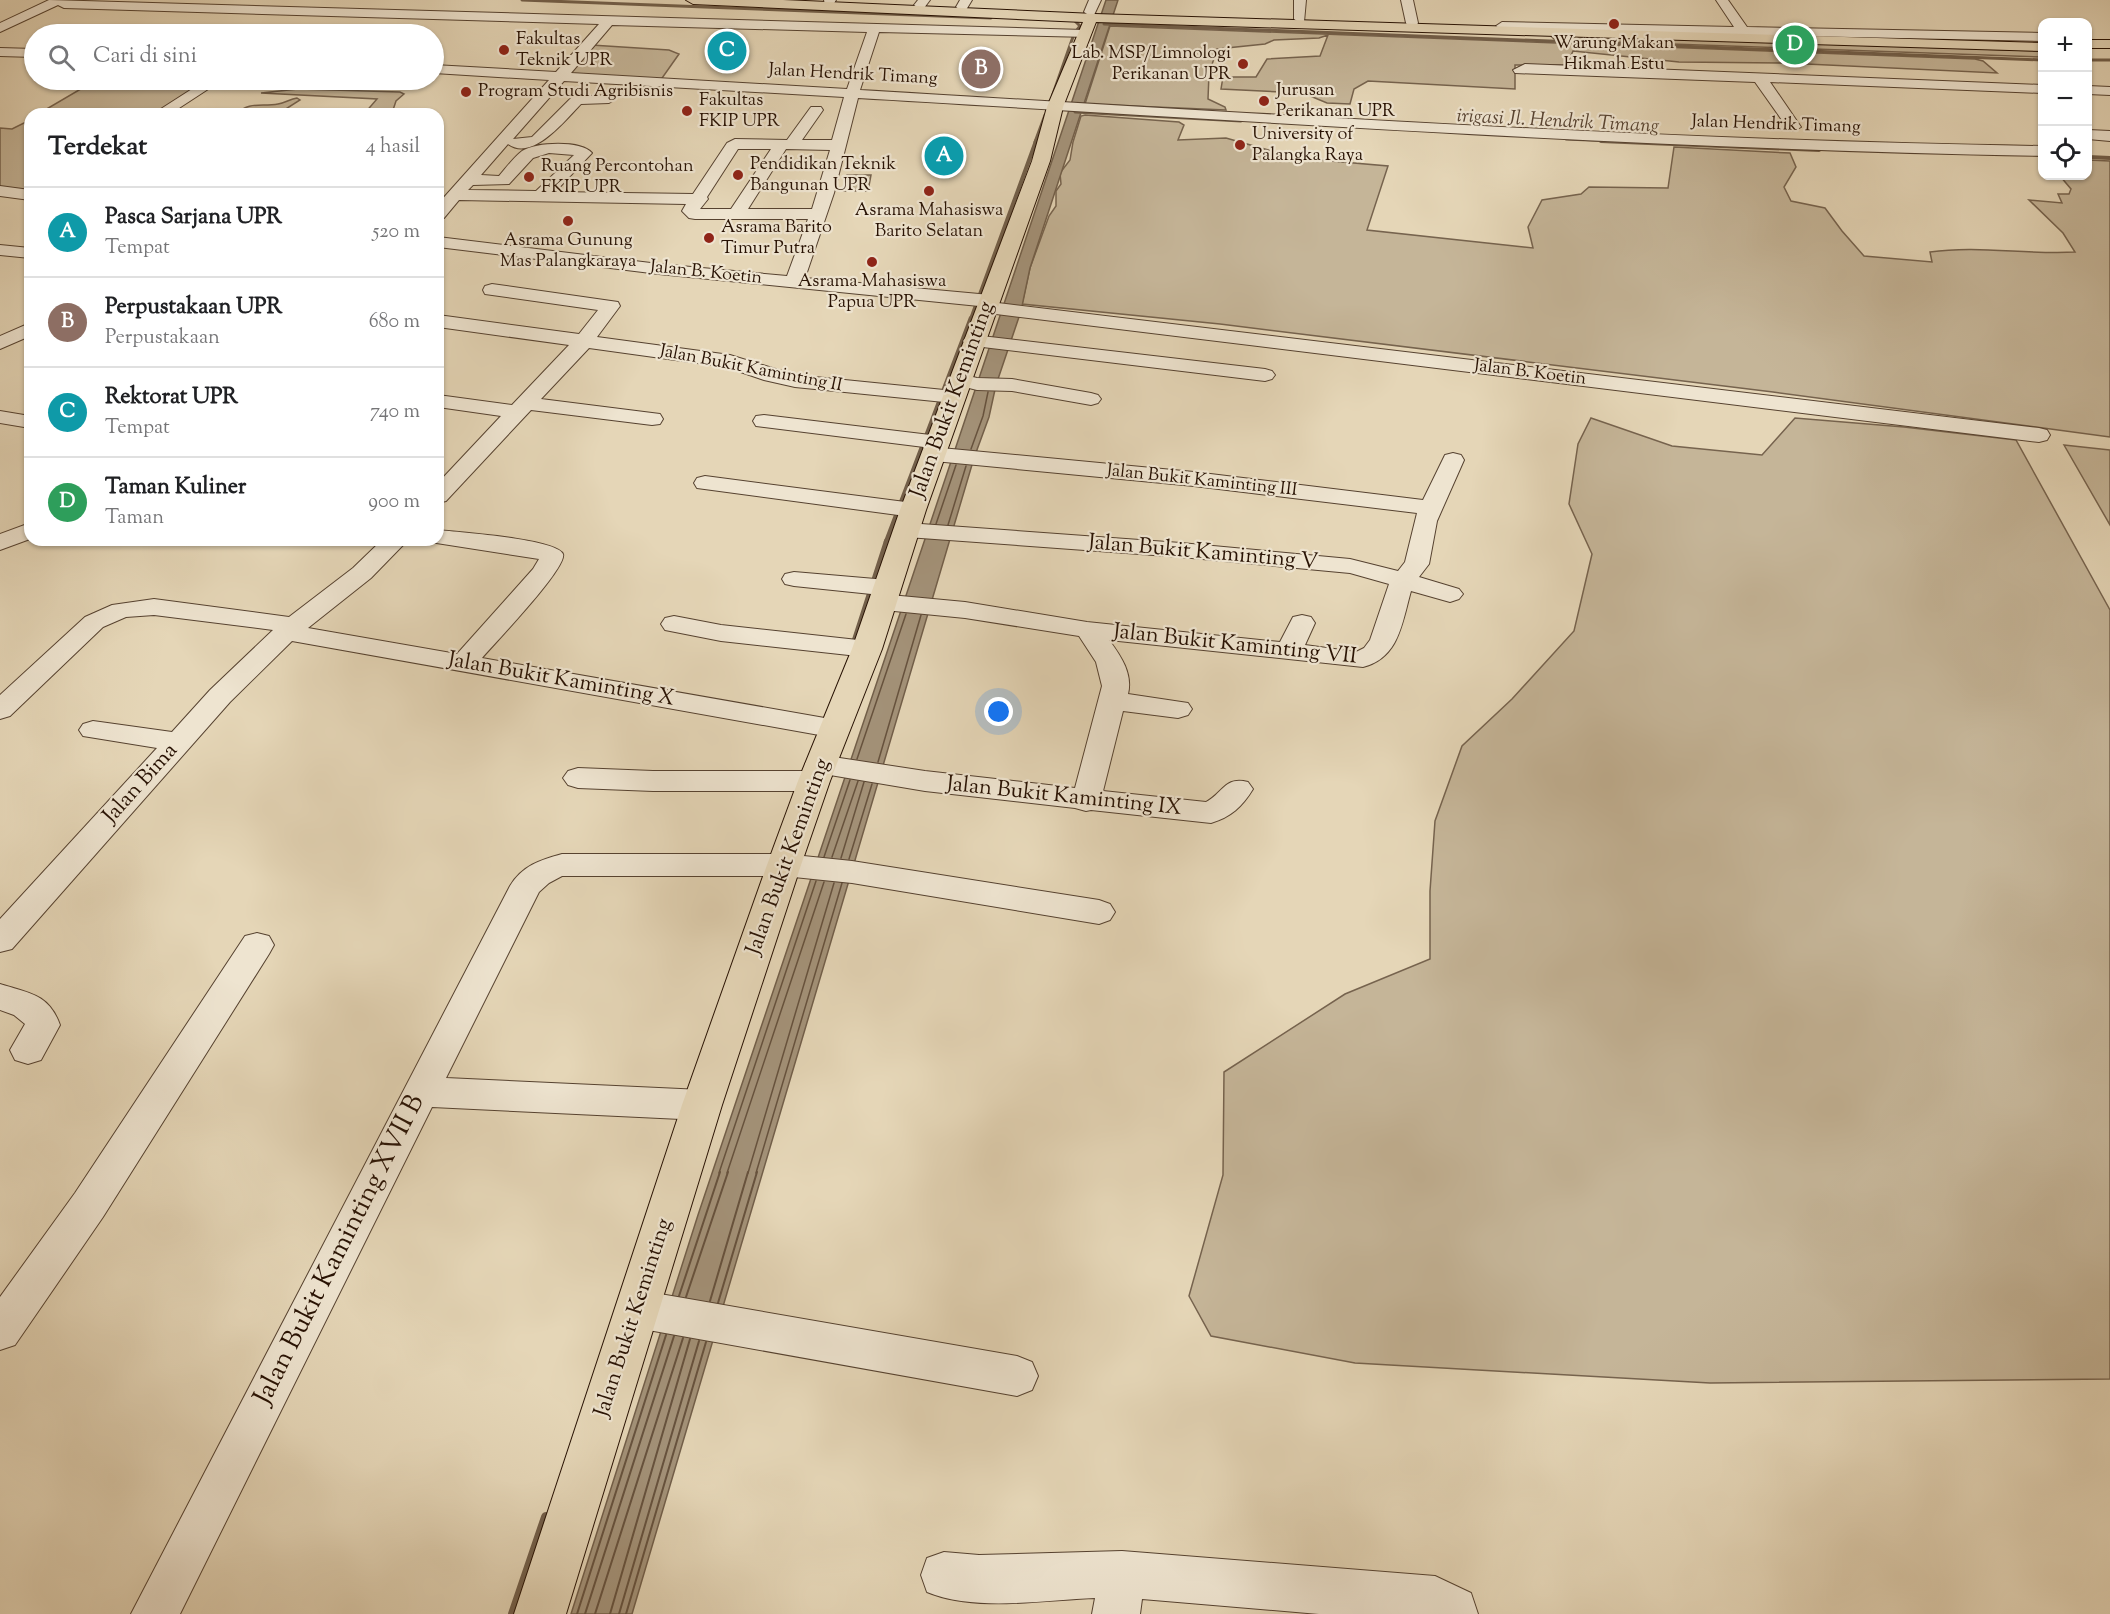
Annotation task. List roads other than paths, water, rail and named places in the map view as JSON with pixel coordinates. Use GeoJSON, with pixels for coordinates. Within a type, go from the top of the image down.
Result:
{"type":"FeatureCollection","features":[{"type":"Feature","properties":{"kind":"main road"},"geometry":{"type":"LineString","coordinates":[[693,0],[962,6]]}},
{"type":"Feature","properties":{"kind":"main road"},"geometry":{"type":"LineString","coordinates":[[794,0],[922,2],[1091,17],[2038,44]]}},
{"type":"Feature","properties":{"kind":"main road","name":"Jalan Bukit Keminting"},"geometry":{"type":"LineString","coordinates":[[540,1614],[652,1311],[702,1105],[799,867],[827,771],[836,729],[867,649],[892,597],[916,524],[950,452],[972,386],[992,342],[1041,161],[1066,107],[1091,17]]}},
{"type":"Feature","properties":{"kind":"main road"},"geometry":{"type":"LineString","coordinates":[[1245,20],[1300,19],[1969,42]]}},
{"type":"Feature","properties":{"kind":"main road"},"geometry":{"type":"LineString","coordinates":[[2092,46],[2110,46]]}},
{"type":"Feature","properties":{"kind":"street"},"geometry":{"type":"LineString","coordinates":[[0,18],[40,0]]}},
{"type":"Feature","properties":{"kind":"street"},"geometry":{"type":"LineString","coordinates":[[310,23],[351,0]]}},
{"type":"Feature","properties":{"kind":"street"},"geometry":{"type":"LineString","coordinates":[[1300,0],[1300,19]]}},
{"type":"Feature","properties":{"kind":"street"},"geometry":{"type":"LineString","coordinates":[[1407,0],[1412,23]]}},
{"type":"Feature","properties":{"kind":"street"},"geometry":{"type":"LineString","coordinates":[[0,28],[62,2],[874,29],[1091,17]]}},
{"type":"Feature","properties":{"kind":"street"},"geometry":{"type":"LineString","coordinates":[[1728,3],[1745,33]]}},
{"type":"Feature","properties":{"kind":"street"},"geometry":{"type":"LineString","coordinates":[[444,207],[621,10],[504,5]]}},
{"type":"Feature","properties":{"kind":"street"},"geometry":{"type":"LineString","coordinates":[[512,15],[527,6]]}},
{"type":"Feature","properties":{"kind":"street"},"geometry":{"type":"LineString","coordinates":[[1502,26],[2038,37]]}},
{"type":"Feature","properties":{"kind":"street","name":"Jalan B. Koetin"},"geometry":{"type":"LineString","coordinates":[[794,282],[826,194],[839,145],[827,110],[853,95],[874,29]]}},
{"type":"Feature","properties":{"kind":"street"},"geometry":{"type":"LineString","coordinates":[[0,52],[24,53]]}},
{"type":"Feature","properties":{"kind":"street"},"geometry":{"type":"LineString","coordinates":[[1520,70],[1525,68],[2038,89]]}},
{"type":"Feature","properties":{"kind":"street","name":"Jalan Hendrik Timang"},"geometry":{"type":"LineString","coordinates":[[444,70],[1625,138],[1857,148],[2038,151]]}},
{"type":"Feature","properties":{"kind":"street"},"geometry":{"type":"LineString","coordinates":[[1760,78],[1800,128],[1772,126]]}},
{"type":"Feature","properties":{"kind":"street"},"geometry":{"type":"LineString","coordinates":[[502,142],[536,141],[573,102],[580,99],[615,103],[630,82]]}},
{"type":"Feature","properties":{"kind":"street"},"geometry":{"type":"LineString","coordinates":[[170,108],[199,90]]}},
{"type":"Feature","properties":{"kind":"street"},"geometry":{"type":"LineString","coordinates":[[2092,90],[2110,91]]}},
{"type":"Feature","properties":{"kind":"street"},"geometry":{"type":"LineString","coordinates":[[770,106],[785,91]]}},
{"type":"Feature","properties":{"kind":"street"},"geometry":{"type":"LineString","coordinates":[[531,109],[566,110]]}},
{"type":"Feature","properties":{"kind":"street"},"geometry":{"type":"LineString","coordinates":[[736,214],[786,145],[827,110]]}},
{"type":"Feature","properties":{"kind":"street"},"geometry":{"type":"LineString","coordinates":[[1624,120],[1625,138]]}},
{"type":"Feature","properties":{"kind":"street"},"geometry":{"type":"LineString","coordinates":[[1840,129],[1857,148]]}},
{"type":"Feature","properties":{"kind":"street"},"geometry":{"type":"LineString","coordinates":[[2013,134],[2038,151]]}},
{"type":"Feature","properties":{"kind":"street"},"geometry":{"type":"LineString","coordinates":[[2092,135],[2110,136]]}},
{"type":"Feature","properties":{"kind":"street"},"geometry":{"type":"LineString","coordinates":[[818,214],[690,212],[732,146],[739,143],[839,145]]}},
{"type":"Feature","properties":{"kind":"street"},"geometry":{"type":"LineString","coordinates":[[490,196],[530,152],[537,149],[577,150],[584,153],[541,196]]}},
{"type":"Feature","properties":{"kind":"street"},"geometry":{"type":"LineString","coordinates":[[483,162],[521,162]]}},
{"type":"Feature","properties":{"kind":"street"},"geometry":{"type":"LineString","coordinates":[[466,180],[503,181]]}},
{"type":"Feature","properties":{"kind":"street"},"geometry":{"type":"LineString","coordinates":[[0,191],[24,194]]}},
{"type":"Feature","properties":{"kind":"street"},"geometry":{"type":"LineString","coordinates":[[0,204],[24,194]]}},
{"type":"Feature","properties":{"kind":"street"},"geometry":{"type":"LineString","coordinates":[[454,195],[700,199]]}},
{"type":"Feature","properties":{"kind":"street","name":"Jalan B. Koetin"},"geometry":{"type":"LineString","coordinates":[[444,243],[639,267],[794,282],[2039,435]]}},
{"type":"Feature","properties":{"kind":"street"},"geometry":{"type":"LineString","coordinates":[[0,250],[24,252]]}},
{"type":"Feature","properties":{"kind":"street"},"geometry":{"type":"LineString","coordinates":[[624,282],[639,267]]}},
{"type":"Feature","properties":{"kind":"street"},"geometry":{"type":"LineString","coordinates":[[444,489],[519,407],[585,340],[611,306],[492,290]]}},
{"type":"Feature","properties":{"kind":"street","name":"Jalan Bukit Kaminting II"},"geometry":{"type":"LineString","coordinates":[[444,322],[730,361],[771,376],[795,381],[1012,385],[1090,399]]}},
{"type":"Feature","properties":{"kind":"street"},"geometry":{"type":"LineString","coordinates":[[0,343],[24,332]]}},
{"type":"Feature","properties":{"kind":"street"},"geometry":{"type":"LineString","coordinates":[[992,342],[1265,375]]}},
{"type":"Feature","properties":{"kind":"street"},"geometry":{"type":"LineString","coordinates":[[444,401],[652,419]]}},
{"type":"Feature","properties":{"kind":"street"},"geometry":{"type":"LineString","coordinates":[[0,417],[24,421]]}},
{"type":"Feature","properties":{"kind":"street","name":"Jalan Bukit Kaminting III"},"geometry":{"type":"LineString","coordinates":[[764,421],[950,452],[1430,508]]}},
{"type":"Feature","properties":{"kind":"street","name":"Jalan Bukit Kaminting VII"},"geometry":{"type":"LineString","coordinates":[[794,579],[930,606],[1087,630],[1334,656],[1353,661],[1370,658],[1383,640],[1402,581],[1417,564],[1417,555],[1430,508],[1453,460]]}},
{"type":"Feature","properties":{"kind":"street","name":"Jalan Bukit Kaminting V"},"geometry":{"type":"LineString","coordinates":[[705,483],[952,532],[1350,566],[1372,570],[1414,586],[1450,594]]}},
{"type":"Feature","properties":{"kind":"street"},"geometry":{"type":"LineString","coordinates":[[0,520],[17,536]]}},
{"type":"Feature","properties":{"kind":"street"},"geometry":{"type":"LineString","coordinates":[[444,538],[534,549],[551,555],[551,561],[542,574],[464,663]]}},
{"type":"Feature","properties":{"kind":"street","name":"Jalan Bima"},"geometry":{"type":"LineString","coordinates":[[0,940],[220,696],[291,629],[362,573],[390,546]]}},
{"type":"Feature","properties":{"kind":"street","name":"Jalan Bukit Kaminting X"},"geometry":{"type":"LineString","coordinates":[[0,710],[94,622],[121,610],[138,607],[174,609],[291,629],[464,663],[836,729]]}},
{"type":"Feature","properties":{"kind":"street"},"geometry":{"type":"LineString","coordinates":[[1289,652],[1302,623]]}},
{"type":"Feature","properties":{"kind":"street"},"geometry":{"type":"LineString","coordinates":[[674,624],[721,633],[867,649]]}},
{"type":"Feature","properties":{"kind":"street"},"geometry":{"type":"LineString","coordinates":[[1086,801],[1114,701],[1116,686],[1115,669],[1105,651],[1087,630]]}},
{"type":"Feature","properties":{"kind":"street"},"geometry":{"type":"LineString","coordinates":[[1114,701],[1178,709]]}},
{"type":"Feature","properties":{"kind":"street"},"geometry":{"type":"LineString","coordinates":[[93,730],[178,742]]}},
{"type":"Feature","properties":{"kind":"street","name":"Jalan Bukit Kaminting IX"},"geometry":{"type":"LineString","coordinates":[[578,778],[653,781],[827,771],[881,774],[1086,801],[1211,813],[1229,802],[1238,789]]}},
{"type":"Feature","properties":{"kind":"street","name":"Jalan Bukit Kaminting XVII B"},"geometry":{"type":"LineString","coordinates":[[155,1614],[525,886],[546,868],[562,865],[799,867]]}},
{"type":"Feature","properties":{"kind":"street"},"geometry":{"type":"LineString","coordinates":[[799,867],[852,872],[1099,912]]}},
{"type":"Feature","properties":{"kind":"street"},"geometry":{"type":"LineString","coordinates":[[0,1331],[90,1205],[258,945]]}},
{"type":"Feature","properties":{"kind":"street"},"geometry":{"type":"LineString","coordinates":[[0,997],[30,1006],[40,1014],[43,1025],[28,1050]]}},
{"type":"Feature","properties":{"kind":"street"},"geometry":{"type":"LineString","coordinates":[[421,1092],[702,1105]]}},
{"type":"Feature","properties":{"kind":"street"},"geometry":{"type":"LineString","coordinates":[[652,1311],[1017,1376]]}},
{"type":"Feature","properties":{"kind":"street"},"geometry":{"type":"LineString","coordinates":[[944,1575],[1119,1594],[1435,1600],[1454,1610],[1454,1614]]}},
{"type":"Feature","properties":{"kind":"water"},"geometry":{"type":"Polygon","coordinates":[[[1106,0],[1118,0],[1030,268],[1021,311],[996,385],[989,417],[974,458],[632,1614],[571,1614],[698,1215],[1106,0]]]}},
{"type":"Feature","properties":{"kind":"waterway"},"geometry":{"type":"LineString","coordinates":[[522,0],[991,18]]}},
{"type":"Feature","properties":{"kind":"waterway"},"geometry":{"type":"LineString","coordinates":[[1053,94],[1074,34],[1080,26],[1074,20]]}},
{"type":"Feature","properties":{"kind":"waterway"},"geometry":{"type":"LineString","coordinates":[[1104,24],[2038,60]]}},
{"type":"Feature","properties":{"kind":"waterway"},"geometry":{"type":"LineString","coordinates":[[2092,60],[2110,60]]}},
{"type":"Feature","properties":{"kind":"waterway","name":"irigasi Jl. Hendrik Timang"},"geometry":{"type":"LineString","coordinates":[[1075,112],[1241,121]]}},
{"type":"Feature","properties":{"kind":"waterway"},"geometry":{"type":"LineString","coordinates":[[1035,142],[1045,115]]}},
{"type":"Feature","properties":{"kind":"waterway","name":"irigasi Jl. Hendrik Timang"},"geometry":{"type":"LineString","coordinates":[[1566,139],[1635,142]]}},
{"type":"Feature","properties":{"kind":"waterway"},"geometry":{"type":"LineString","coordinates":[[971,319],[1036,141]]}},
{"type":"Feature","properties":{"kind":"waterway","name":"irigasi Jl. Hendrik Timang"},"geometry":{"type":"LineString","coordinates":[[1601,141],[1819,150]]}},
{"type":"Feature","properties":{"kind":"waterway","name":"irigasi Jl. Hendrik Timang"},"geometry":{"type":"LineString","coordinates":[[2092,157],[2110,158]]}},
{"type":"Feature","properties":{"kind":"waterway"},"geometry":{"type":"LineString","coordinates":[[886,542],[971,318]]}},
{"type":"Feature","properties":{"kind":"waterway"},"geometry":{"type":"LineString","coordinates":[[853,646],[887,541]]}},
{"type":"Feature","properties":{"kind":"waterway"},"geometry":{"type":"LineString","coordinates":[[513,1614],[546,1517]]}},
{"type":"Feature","properties":{"kind":"place","name":"Warung Makan Hikmah Estu"},"geometry":{"type":"Point","coordinates":[1614,24]}},
{"type":"Feature","properties":{"kind":"place","name":"Taman Kuliner"},"geometry":{"type":"Point","coordinates":[1795,45]}},
{"type":"Feature","properties":{"kind":"place","name":"Fakultas Teknik UPR"},"geometry":{"type":"Point","coordinates":[504,50]}},
{"type":"Feature","properties":{"kind":"place","name":"Rektorat UPR"},"geometry":{"type":"Point","coordinates":[727,51]}},
{"type":"Feature","properties":{"kind":"place","name":"Lab. MSP/Limnologi Perikanan UPR"},"geometry":{"type":"Point","coordinates":[1243,64]}},
{"type":"Feature","properties":{"kind":"place","name":"Perpustakaan UPR"},"geometry":{"type":"Point","coordinates":[981,69]}},
{"type":"Feature","properties":{"kind":"place","name":"Program Studi Agribisnis"},"geometry":{"type":"Point","coordinates":[466,92]}},
{"type":"Feature","properties":{"kind":"place","name":"Jurusan Perikanan UPR"},"geometry":{"type":"Point","coordinates":[1264,101]}},
{"type":"Feature","properties":{"kind":"place","name":"Fakultas FKIP UPR"},"geometry":{"type":"Point","coordinates":[687,111]}},
{"type":"Feature","properties":{"kind":"place","name":"University of Palangka Raya"},"geometry":{"type":"Point","coordinates":[1240,145]}},
{"type":"Feature","properties":{"kind":"place","name":"Pasca Sarjana UPR"},"geometry":{"type":"Point","coordinates":[944,156]}},
{"type":"Feature","properties":{"kind":"place","name":"Pendidikan Teknik Bangunan UPR"},"geometry":{"type":"Point","coordinates":[738,175]}},
{"type":"Feature","properties":{"kind":"place","name":"Ruang Percontohan FKIP UPR"},"geometry":{"type":"Point","coordinates":[529,177]}},
{"type":"Feature","properties":{"kind":"place","name":"Asrama Mahasiswa Barito Selatan"},"geometry":{"type":"Point","coordinates":[929,191]}},
{"type":"Feature","properties":{"kind":"place","name":"Asrama Gunung Mas Palangkaraya"},"geometry":{"type":"Point","coordinates":[568,221]}},
{"type":"Feature","properties":{"kind":"place","name":"Asrama Barito Timur Putra"},"geometry":{"type":"Point","coordinates":[709,238]}},
{"type":"Feature","properties":{"kind":"place","name":"Asrama Mahasiswa Papua UPR"},"geometry":{"type":"Point","coordinates":[872,262]}}]}
